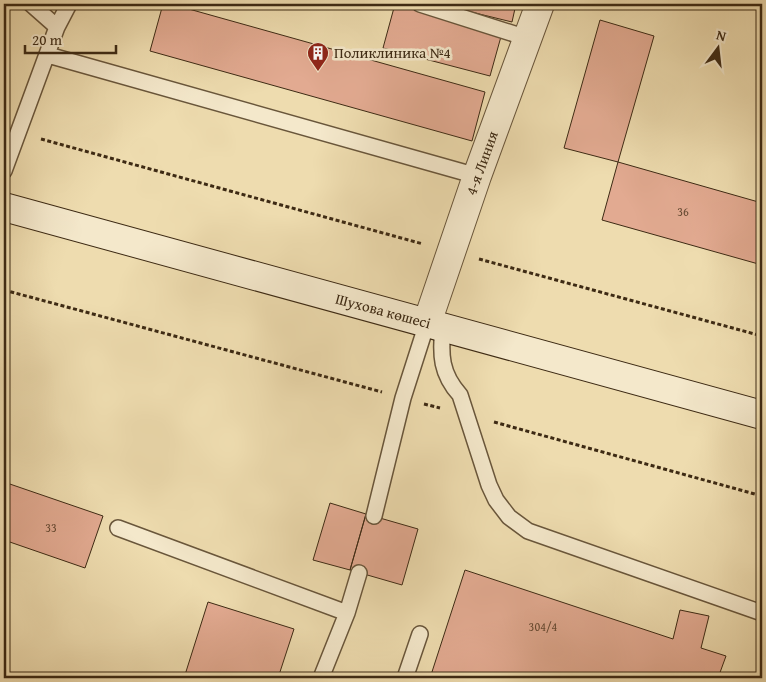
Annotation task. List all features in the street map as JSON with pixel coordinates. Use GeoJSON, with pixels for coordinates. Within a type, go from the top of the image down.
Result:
{"type":"FeatureCollection","features":[{"type":"Feature","properties":{"kind":"street","name":"4-я Линия"},"geometry":{"type":"LineString","coordinates":[[435,325],[451,252],[476,176],[540,4]]}},
{"type":"Feature","properties":{"kind":"street","name":"Шухова көшесі"},"geometry":{"type":"LineString","coordinates":[[4,207],[762,415]]}},
{"type":"Feature","properties":{"kind":"lane"},"geometry":{"type":"LineString","coordinates":[[31,4],[57,27]]}},
{"type":"Feature","properties":{"kind":"lane"},"geometry":{"type":"LineString","coordinates":[[4,171],[57,27],[68,4]]}},
{"type":"Feature","properties":{"kind":"lane"},"geometry":{"type":"LineString","coordinates":[[420,4],[527,38]]}},
{"type":"Feature","properties":{"kind":"lane"},"geometry":{"type":"LineString","coordinates":[[48,55],[476,176]]}},
{"type":"Feature","properties":{"kind":"lane"},"geometry":{"type":"LineString","coordinates":[[374,516],[403,398],[435,325]]}},
{"type":"Feature","properties":{"kind":"lane"},"geometry":{"type":"LineString","coordinates":[[435,325],[443,369],[451,384],[460,395],[489,485],[509,518],[528,531],[762,614]]}},
{"type":"Feature","properties":{"kind":"lane"},"geometry":{"type":"LineString","coordinates":[[118,528],[347,613]]}},
{"type":"Feature","properties":{"kind":"lane"},"geometry":{"type":"LineString","coordinates":[[321,678],[347,613],[359,573]]}},
{"type":"Feature","properties":{"kind":"lane"},"geometry":{"type":"LineString","coordinates":[[405,678],[420,634]]}},
{"type":"Feature","properties":{"kind":"path"},"geometry":{"type":"LineString","coordinates":[[18,133],[762,336]]}},
{"type":"Feature","properties":{"kind":"building","name":"Поликлиника №4"},"geometry":{"type":"Polygon","coordinates":[[[163,4],[171,4],[485,92],[472,141],[150,51],[163,4]]]}},
{"type":"Feature","properties":{"kind":"building"},"geometry":{"type":"Polygon","coordinates":[[[395,4],[502,33],[490,76],[383,48],[395,4]]]}},
{"type":"Feature","properties":{"kind":"building"},"geometry":{"type":"Polygon","coordinates":[[[469,4],[516,4],[512,22],[467,11],[469,4]]]}},
{"type":"Feature","properties":{"kind":"building"},"geometry":{"type":"Polygon","coordinates":[[[600,20],[654,36],[618,162],[564,148],[600,20]]]}},
{"type":"Feature","properties":{"kind":"building"},"geometry":{"type":"Polygon","coordinates":[[[618,162],[762,203],[762,265],[602,220],[618,162]]]}},
{"type":"Feature","properties":{"kind":"building"},"geometry":{"type":"Polygon","coordinates":[[[4,482],[103,516],[85,568],[4,540],[4,482]]]}},
{"type":"Feature","properties":{"kind":"building"},"geometry":{"type":"Polygon","coordinates":[[[330,503],[366,514],[350,570],[313,560],[330,503]]]}},
{"type":"Feature","properties":{"kind":"building"},"geometry":{"type":"Polygon","coordinates":[[[366,514],[418,529],[402,585],[350,570],[366,514]]]}},
{"type":"Feature","properties":{"kind":"building"},"geometry":{"type":"Polygon","coordinates":[[[465,570],[673,639],[680,610],[709,616],[701,648],[726,656],[718,678],[430,678],[465,570]]]}},
{"type":"Feature","properties":{"kind":"building"},"geometry":{"type":"Polygon","coordinates":[[[208,602],[294,629],[278,678],[184,678],[208,602]]]}},
{"type":"Feature","properties":{"kind":"place","name":"Поликлиника №4"},"geometry":{"type":"Point","coordinates":[318,72]}}]}
